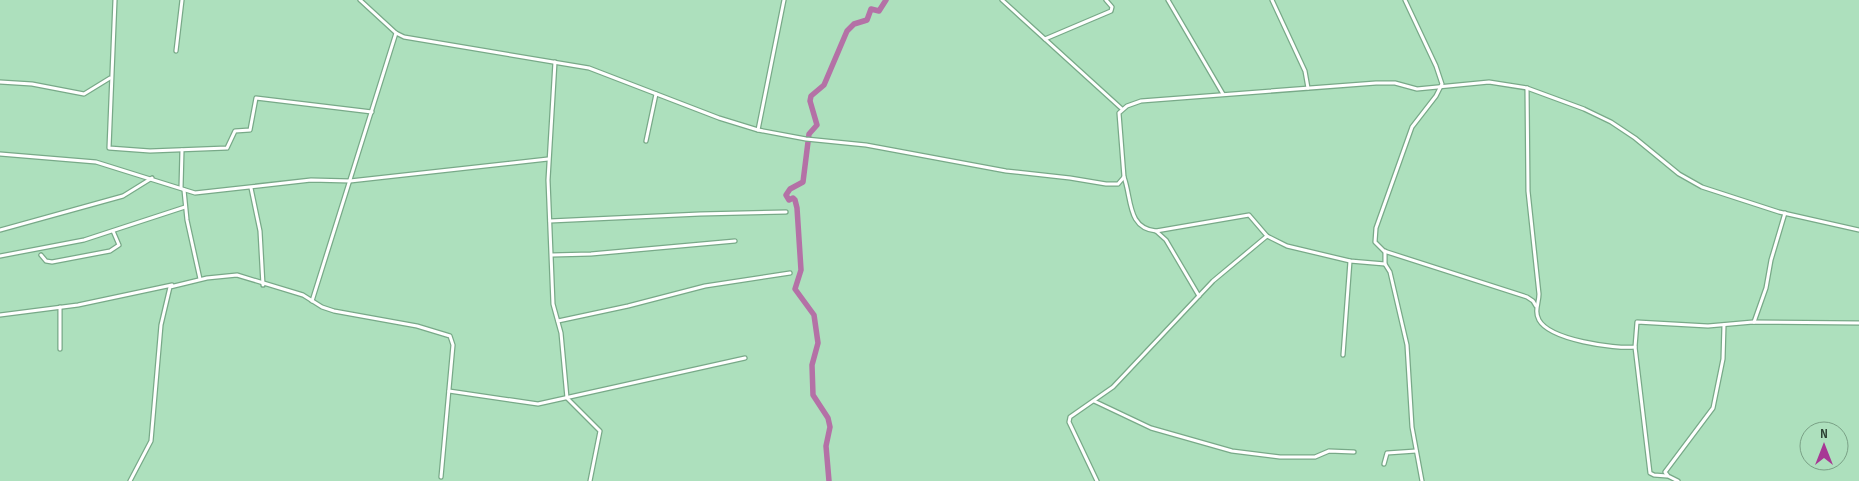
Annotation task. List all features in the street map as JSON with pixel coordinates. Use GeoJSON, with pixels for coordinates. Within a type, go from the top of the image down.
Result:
{"type":"FeatureCollection","features":[{"type":"Feature","properties":{"kind":"street"},"geometry":{"type":"LineString","coordinates":[[115,0],[108,147],[150,151],[227,148],[235,131],[250,130],[256,98],[372,112]]}},
{"type":"Feature","properties":{"kind":"street"},"geometry":{"type":"LineString","coordinates":[[176,51],[182,0]]}},
{"type":"Feature","properties":{"kind":"street"},"geometry":{"type":"LineString","coordinates":[[360,0],[396,33],[413,39],[590,68],[719,118],[758,130],[806,139],[866,145],[1006,171],[1106,184],[1118,184],[1124,177]]}},
{"type":"Feature","properties":{"kind":"street"},"geometry":{"type":"LineString","coordinates":[[758,130],[784,0]]}},
{"type":"Feature","properties":{"kind":"street"},"geometry":{"type":"LineString","coordinates":[[1002,0],[1122,109]]}},
{"type":"Feature","properties":{"kind":"street"},"geometry":{"type":"LineString","coordinates":[[1045,39],[1111,11],[1112,8],[1106,0]]}},
{"type":"Feature","properties":{"kind":"street"},"geometry":{"type":"LineString","coordinates":[[1168,0],[1223,94]]}},
{"type":"Feature","properties":{"kind":"street"},"geometry":{"type":"LineString","coordinates":[[1272,0],[1305,70],[1308,88]]}},
{"type":"Feature","properties":{"kind":"street"},"geometry":{"type":"LineString","coordinates":[[1405,0],[1442,80],[1441,87],[1412,127],[1374,235],[1375,242],[1384,250],[1527,297],[1533,301],[1540,322],[1553,331],[1597,345],[1635,347]]}},
{"type":"Feature","properties":{"kind":"street"},"geometry":{"type":"LineString","coordinates":[[312,301],[396,33]]}},
{"type":"Feature","properties":{"kind":"street"},"geometry":{"type":"LineString","coordinates":[[555,62],[548,159],[553,304],[561,333],[567,398],[600,431],[590,481]]}},
{"type":"Feature","properties":{"kind":"street"},"geometry":{"type":"LineString","coordinates":[[0,82],[32,84],[84,94],[110,77]]}},
{"type":"Feature","properties":{"kind":"street"},"geometry":{"type":"LineString","coordinates":[[1385,264],[1350,261],[1287,246],[1267,236],[1249,214],[1156,231],[1143,229],[1137,224],[1124,177],[1125,163],[1119,117],[1122,109],[1136,102],[1152,99],[1385,83],[1400,84],[1417,89],[1489,82],[1527,88],[1584,109],[1611,122],[1635,138],[1672,169],[1694,183],[1738,200],[1859,230]]}},
{"type":"Feature","properties":{"kind":"street"},"geometry":{"type":"LineString","coordinates":[[1527,88],[1528,192],[1539,296],[1536,307]]}},
{"type":"Feature","properties":{"kind":"street"},"geometry":{"type":"LineString","coordinates":[[646,141],[656,94]]}},
{"type":"Feature","properties":{"kind":"street"},"geometry":{"type":"LineString","coordinates":[[182,150],[182,189],[200,279]]}},
{"type":"Feature","properties":{"kind":"street"},"geometry":{"type":"LineString","coordinates":[[0,154],[96,162],[196,193],[311,180],[350,181],[548,159]]}},
{"type":"Feature","properties":{"kind":"street"},"geometry":{"type":"LineString","coordinates":[[0,230],[123,196],[152,178]]}},
{"type":"Feature","properties":{"kind":"street"},"geometry":{"type":"LineString","coordinates":[[251,188],[260,231],[263,285]]}},
{"type":"Feature","properties":{"kind":"street"},"geometry":{"type":"LineString","coordinates":[[0,256],[70,243],[185,207]]}},
{"type":"Feature","properties":{"kind":"street"},"geometry":{"type":"LineString","coordinates":[[550,221],[786,212]]}},
{"type":"Feature","properties":{"kind":"street"},"geometry":{"type":"LineString","coordinates":[[1754,322],[1766,288],[1771,260],[1785,213]]}},
{"type":"Feature","properties":{"kind":"street"},"geometry":{"type":"LineString","coordinates":[[41,255],[46,262],[52,262],[110,251],[119,245],[113,231]]}},
{"type":"Feature","properties":{"kind":"street"},"geometry":{"type":"LineString","coordinates":[[1156,231],[1166,240],[1199,296]]}},
{"type":"Feature","properties":{"kind":"street"},"geometry":{"type":"LineString","coordinates":[[1097,481],[1069,421],[1071,415],[1094,401],[1124,376],[1225,270],[1267,236]]}},
{"type":"Feature","properties":{"kind":"street"},"geometry":{"type":"LineString","coordinates":[[552,255],[591,254],[735,241]]}},
{"type":"Feature","properties":{"kind":"street"},"geometry":{"type":"LineString","coordinates":[[1384,250],[1385,264],[1390,272],[1407,345],[1412,427],[1422,481]]}},
{"type":"Feature","properties":{"kind":"street"},"geometry":{"type":"LineString","coordinates":[[1343,355],[1350,261]]}},
{"type":"Feature","properties":{"kind":"street"},"geometry":{"type":"LineString","coordinates":[[558,321],[705,286],[790,272]]}},
{"type":"Feature","properties":{"kind":"street"},"geometry":{"type":"LineString","coordinates":[[0,315],[60,307],[200,279],[237,275],[263,285],[303,295],[334,311],[417,326],[450,336],[453,344],[441,477]]}},
{"type":"Feature","properties":{"kind":"street"},"geometry":{"type":"LineString","coordinates":[[130,481],[151,441],[161,325],[169,290],[172,285]]}},
{"type":"Feature","properties":{"kind":"street"},"geometry":{"type":"LineString","coordinates":[[60,307],[60,348]]}},
{"type":"Feature","properties":{"kind":"street"},"geometry":{"type":"LineString","coordinates":[[1678,481],[1667,476],[1650,473],[1635,347],[1637,322],[1674,325],[1724,325],[1754,322],[1859,323]]}},
{"type":"Feature","properties":{"kind":"street"},"geometry":{"type":"LineString","coordinates":[[1667,476],[1666,471],[1713,408],[1723,359],[1724,325]]}},
{"type":"Feature","properties":{"kind":"street"},"geometry":{"type":"LineString","coordinates":[[449,391],[538,404],[745,358]]}},
{"type":"Feature","properties":{"kind":"street"},"geometry":{"type":"LineString","coordinates":[[1094,401],[1151,428],[1232,451],[1280,457],[1315,457],[1329,451],[1354,452]]}},
{"type":"Feature","properties":{"kind":"street"},"geometry":{"type":"LineString","coordinates":[[1384,464],[1387,453],[1416,452]]}},
{"type":"Feature","properties":{"kind":"waterway"},"geometry":{"type":"LineString","coordinates":[[829,481],[826,446],[830,427],[828,418],[813,395],[812,365],[818,343],[814,315],[795,289],[801,270],[797,208],[795,200],[793,198],[789,200],[786,195],[790,189],[803,182],[809,134],[817,125],[810,101],[811,96],[824,85],[847,31],[854,24],[867,20],[871,9],[879,11],[886,0]]}}]}
